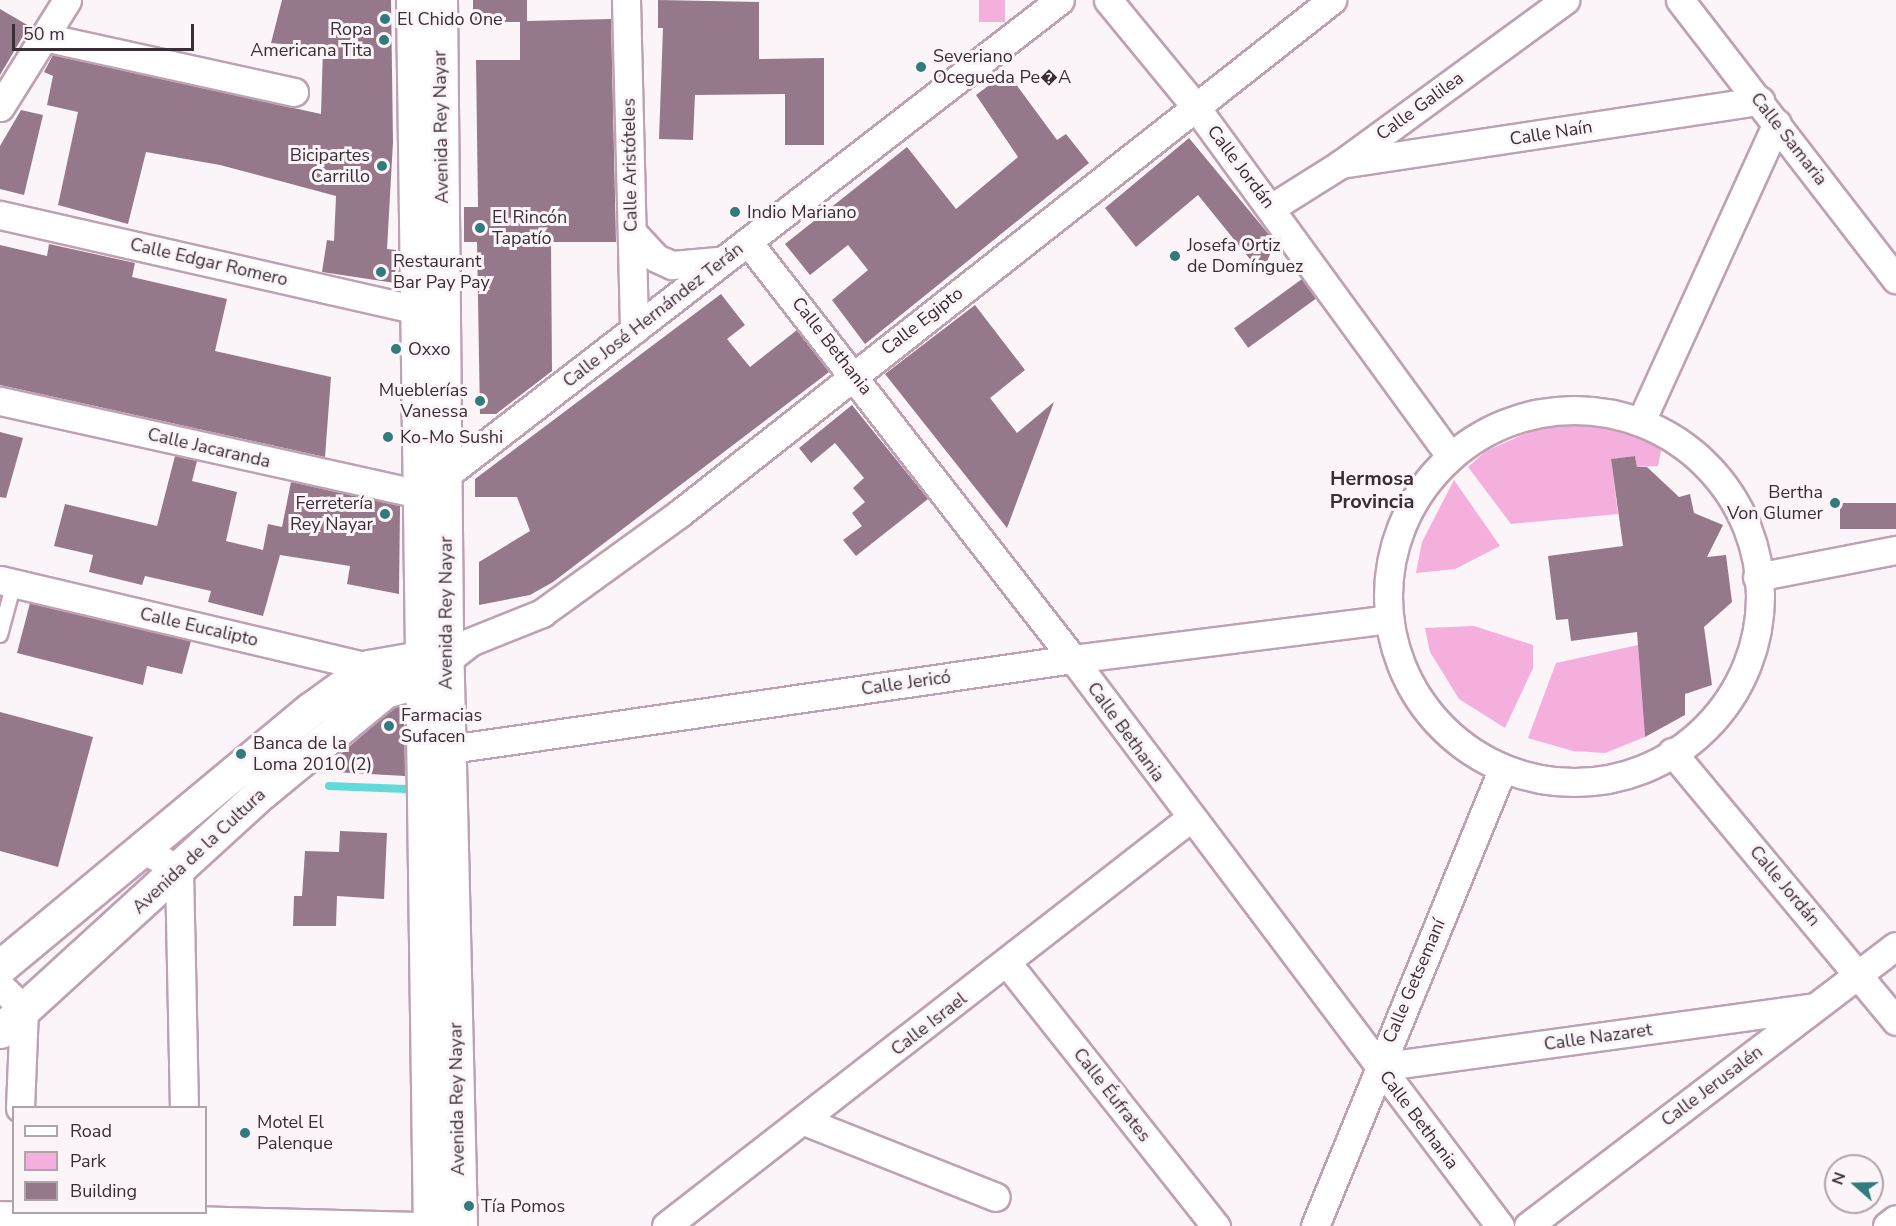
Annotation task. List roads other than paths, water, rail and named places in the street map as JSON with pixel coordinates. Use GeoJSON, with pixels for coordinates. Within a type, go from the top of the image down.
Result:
{"type":"FeatureCollection","features":[{"type":"Feature","properties":{"kind":"main road","name":"Avenida Rey Nayar"},"geometry":{"type":"LineString","coordinates":[[413,0],[419,494],[440,657]]}},
{"type":"Feature","properties":{"kind":"main road","name":"Avenida Rey Nayar"},"geometry":{"type":"LineString","coordinates":[[430,1226],[435,751],[446,476],[440,0]]}},
{"type":"Feature","properties":{"kind":"main road","name":"Avenida de la Cultura"},"geometry":{"type":"LineString","coordinates":[[0,967],[311,709],[377,680],[440,657]]}},
{"type":"Feature","properties":{"kind":"main road","name":"Avenida de la Cultura"},"geometry":{"type":"LineString","coordinates":[[0,1031],[180,870],[262,792],[331,736],[377,680]]}},
{"type":"Feature","properties":{"kind":"main road"},"geometry":{"type":"LineString","coordinates":[[311,709],[331,736]]}},
{"type":"Feature","properties":{"kind":"main road","name":"Avenida Rey Nayar"},"geometry":{"type":"LineString","coordinates":[[435,751],[460,1226]]}},
{"type":"Feature","properties":{"kind":"street"},"geometry":{"type":"LineString","coordinates":[[0,107],[68,0]]}},
{"type":"Feature","properties":{"kind":"street","name":"Calle Aristóteles"},"geometry":{"type":"LineString","coordinates":[[626,0],[633,330]]}},
{"type":"Feature","properties":{"kind":"street","name":"Calle José Hernández Terán"},"geometry":{"type":"LineString","coordinates":[[446,476],[721,260],[748,242],[1060,0]]}},
{"type":"Feature","properties":{"kind":"street","name":"Calle Jordán"},"geometry":{"type":"LineString","coordinates":[[1108,0],[1195,106],[1272,208],[1451,457]]}},
{"type":"Feature","properties":{"kind":"street","name":"Calle Egipto"},"geometry":{"type":"LineString","coordinates":[[440,657],[542,614],[680,513],[1332,0]]}},
{"type":"Feature","properties":{"kind":"street","name":"Calle Galilea"},"geometry":{"type":"LineString","coordinates":[[1272,208],[1341,164],[1565,0]]}},
{"type":"Feature","properties":{"kind":"street","name":"Calle Samaria"},"geometry":{"type":"LineString","coordinates":[[1680,0],[1896,279]]}},
{"type":"Feature","properties":{"kind":"street"},"geometry":{"type":"LineString","coordinates":[[44,37],[294,92]]}},
{"type":"Feature","properties":{"kind":"street","name":"Calle Naín"},"geometry":{"type":"LineString","coordinates":[[1341,164],[1760,101]]}},
{"type":"Feature","properties":{"kind":"street"},"geometry":{"type":"LineString","coordinates":[[1642,419],[1777,123]]}},
{"type":"Feature","properties":{"kind":"street","name":"Calle Edgar Romero"},"geometry":{"type":"LineString","coordinates":[[0,215],[417,310]]}},
{"type":"Feature","properties":{"kind":"street"},"geometry":{"type":"LineString","coordinates":[[632,232],[656,258],[672,265],[721,260]]}},
{"type":"Feature","properties":{"kind":"street","name":"Calle Bethania"},"geometry":{"type":"LineString","coordinates":[[748,242],[855,374],[1072,659],[1189,819],[1500,1226]]}},
{"type":"Feature","properties":{"kind":"street","name":"Calle Jacaranda"},"geometry":{"type":"LineString","coordinates":[[0,401],[419,494]]}},
{"type":"Feature","properties":{"kind":"street"},"geometry":{"type":"LineString","coordinates":[[1575,405],[1622,410],[1642,419],[1719,480],[1735,503],[1752,543],[1760,596],[1751,652],[1731,696],[1699,734],[1648,768],[1610,780],[1564,783],[1502,771],[1462,746],[1434,720],[1402,668],[1389,619],[1396,542],[1409,511],[1451,457],[1518,419],[1575,405]]}},
{"type":"Feature","properties":{"kind":"street"},"geometry":{"type":"LineString","coordinates":[[1757,577],[1896,550]]}},
{"type":"Feature","properties":{"kind":"street","name":"Calle Eucalipto"},"geometry":{"type":"LineString","coordinates":[[7,581],[377,680]]}},
{"type":"Feature","properties":{"kind":"street","name":"Calle Jericó"},"geometry":{"type":"LineString","coordinates":[[435,751],[1072,659],[1389,619]]}},
{"type":"Feature","properties":{"kind":"street","name":"Calle Jordán"},"geometry":{"type":"LineString","coordinates":[[1672,752],[1896,1021]]}},
{"type":"Feature","properties":{"kind":"street","name":"Calle Getsemaní"},"geometry":{"type":"LineString","coordinates":[[1315,1226],[1378,1067],[1502,771]]}},
{"type":"Feature","properties":{"kind":"street","name":"Calle Israel"},"geometry":{"type":"LineString","coordinates":[[666,1226],[1008,964],[1189,819]]}},
{"type":"Feature","properties":{"kind":"street"},"geometry":{"type":"LineString","coordinates":[[143,849],[180,870],[184,1106]]}},
{"type":"Feature","properties":{"kind":"street","name":"Calle Jerusalén"},"geometry":{"type":"LineString","coordinates":[[1528,1226],[1896,946]]}},
{"type":"Feature","properties":{"kind":"street","name":"Calle Éufrates"},"geometry":{"type":"LineString","coordinates":[[1008,964],[1216,1226]]}},
{"type":"Feature","properties":{"kind":"street"},"geometry":{"type":"LineString","coordinates":[[0,986],[24,1009],[20,1106]]}},
{"type":"Feature","properties":{"kind":"street","name":"Calle Nazaret"},"geometry":{"type":"LineString","coordinates":[[1378,1067],[1818,1006]]}},
{"type":"Feature","properties":{"kind":"street"},"geometry":{"type":"LineString","coordinates":[[804,1120],[996,1197]]}},
{"type":"Feature","properties":{"kind":"street"},"geometry":{"type":"LineString","coordinates":[[10,1214],[186,1216],[367,1226],[413,1226]]}},
{"type":"Feature","properties":{"kind":"street"},"geometry":{"type":"LineString","coordinates":[[1887,1226],[1896,1219]]}},
{"type":"Feature","properties":{"kind":"lane"},"geometry":{"type":"LineString","coordinates":[[0,635],[7,581]]}},
{"type":"Feature","properties":{"kind":"waterway"},"geometry":{"type":"LineString","coordinates":[[329,786],[406,789]]}},
{"type":"Feature","properties":{"kind":"place","name":"El Chido One"},"geometry":{"type":"Point","coordinates":[385,19]}},
{"type":"Feature","properties":{"kind":"place","name":"Ropa Americana Tita"},"geometry":{"type":"Point","coordinates":[384,40]}},
{"type":"Feature","properties":{"kind":"place","name":"Severiano Ocegueda Pe�A"},"geometry":{"type":"Point","coordinates":[921,67]}},
{"type":"Feature","properties":{"kind":"place","name":"Bicipartes Carrillo"},"geometry":{"type":"Point","coordinates":[382,166]}},
{"type":"Feature","properties":{"kind":"place","name":"Indio Mariano"},"geometry":{"type":"Point","coordinates":[735,212]}},
{"type":"Feature","properties":{"kind":"place","name":"El Rincón Tapatío"},"geometry":{"type":"Point","coordinates":[480,228]}},
{"type":"Feature","properties":{"kind":"place","name":"Josefa Ortiz de Domínguez"},"geometry":{"type":"Point","coordinates":[1175,256]}},
{"type":"Feature","properties":{"kind":"place","name":"Restaurant Bar Pay Pay"},"geometry":{"type":"Point","coordinates":[381,272]}},
{"type":"Feature","properties":{"kind":"place","name":"Oxxo"},"geometry":{"type":"Point","coordinates":[396,349]}},
{"type":"Feature","properties":{"kind":"place","name":"Mueblerías Vanessa"},"geometry":{"type":"Point","coordinates":[480,401]}},
{"type":"Feature","properties":{"kind":"place","name":"Ko-Mo Sushi"},"geometry":{"type":"Point","coordinates":[388,437]}},
{"type":"Feature","properties":{"kind":"place","name":"Bertha Von Glumer"},"geometry":{"type":"Point","coordinates":[1835,503]}},
{"type":"Feature","properties":{"kind":"place","name":"Ferretería Rey Nayar"},"geometry":{"type":"Point","coordinates":[385,514]}},
{"type":"Feature","properties":{"kind":"place","name":"Farmacias Sufacen"},"geometry":{"type":"Point","coordinates":[389,726]}},
{"type":"Feature","properties":{"kind":"place","name":"Banca de la Loma 2010 (2)"},"geometry":{"type":"Point","coordinates":[241,754]}},
{"type":"Feature","properties":{"kind":"place","name":"Motel El Palenque"},"geometry":{"type":"Point","coordinates":[245,1133]}},
{"type":"Feature","properties":{"kind":"place","name":"Tía Pomos"},"geometry":{"type":"Point","coordinates":[469,1206]}},
{"type":"Feature","properties":{"kind":"district","name":"Hermosa Provincia"},"geometry":{"type":"Point","coordinates":[1372,490]}}]}
